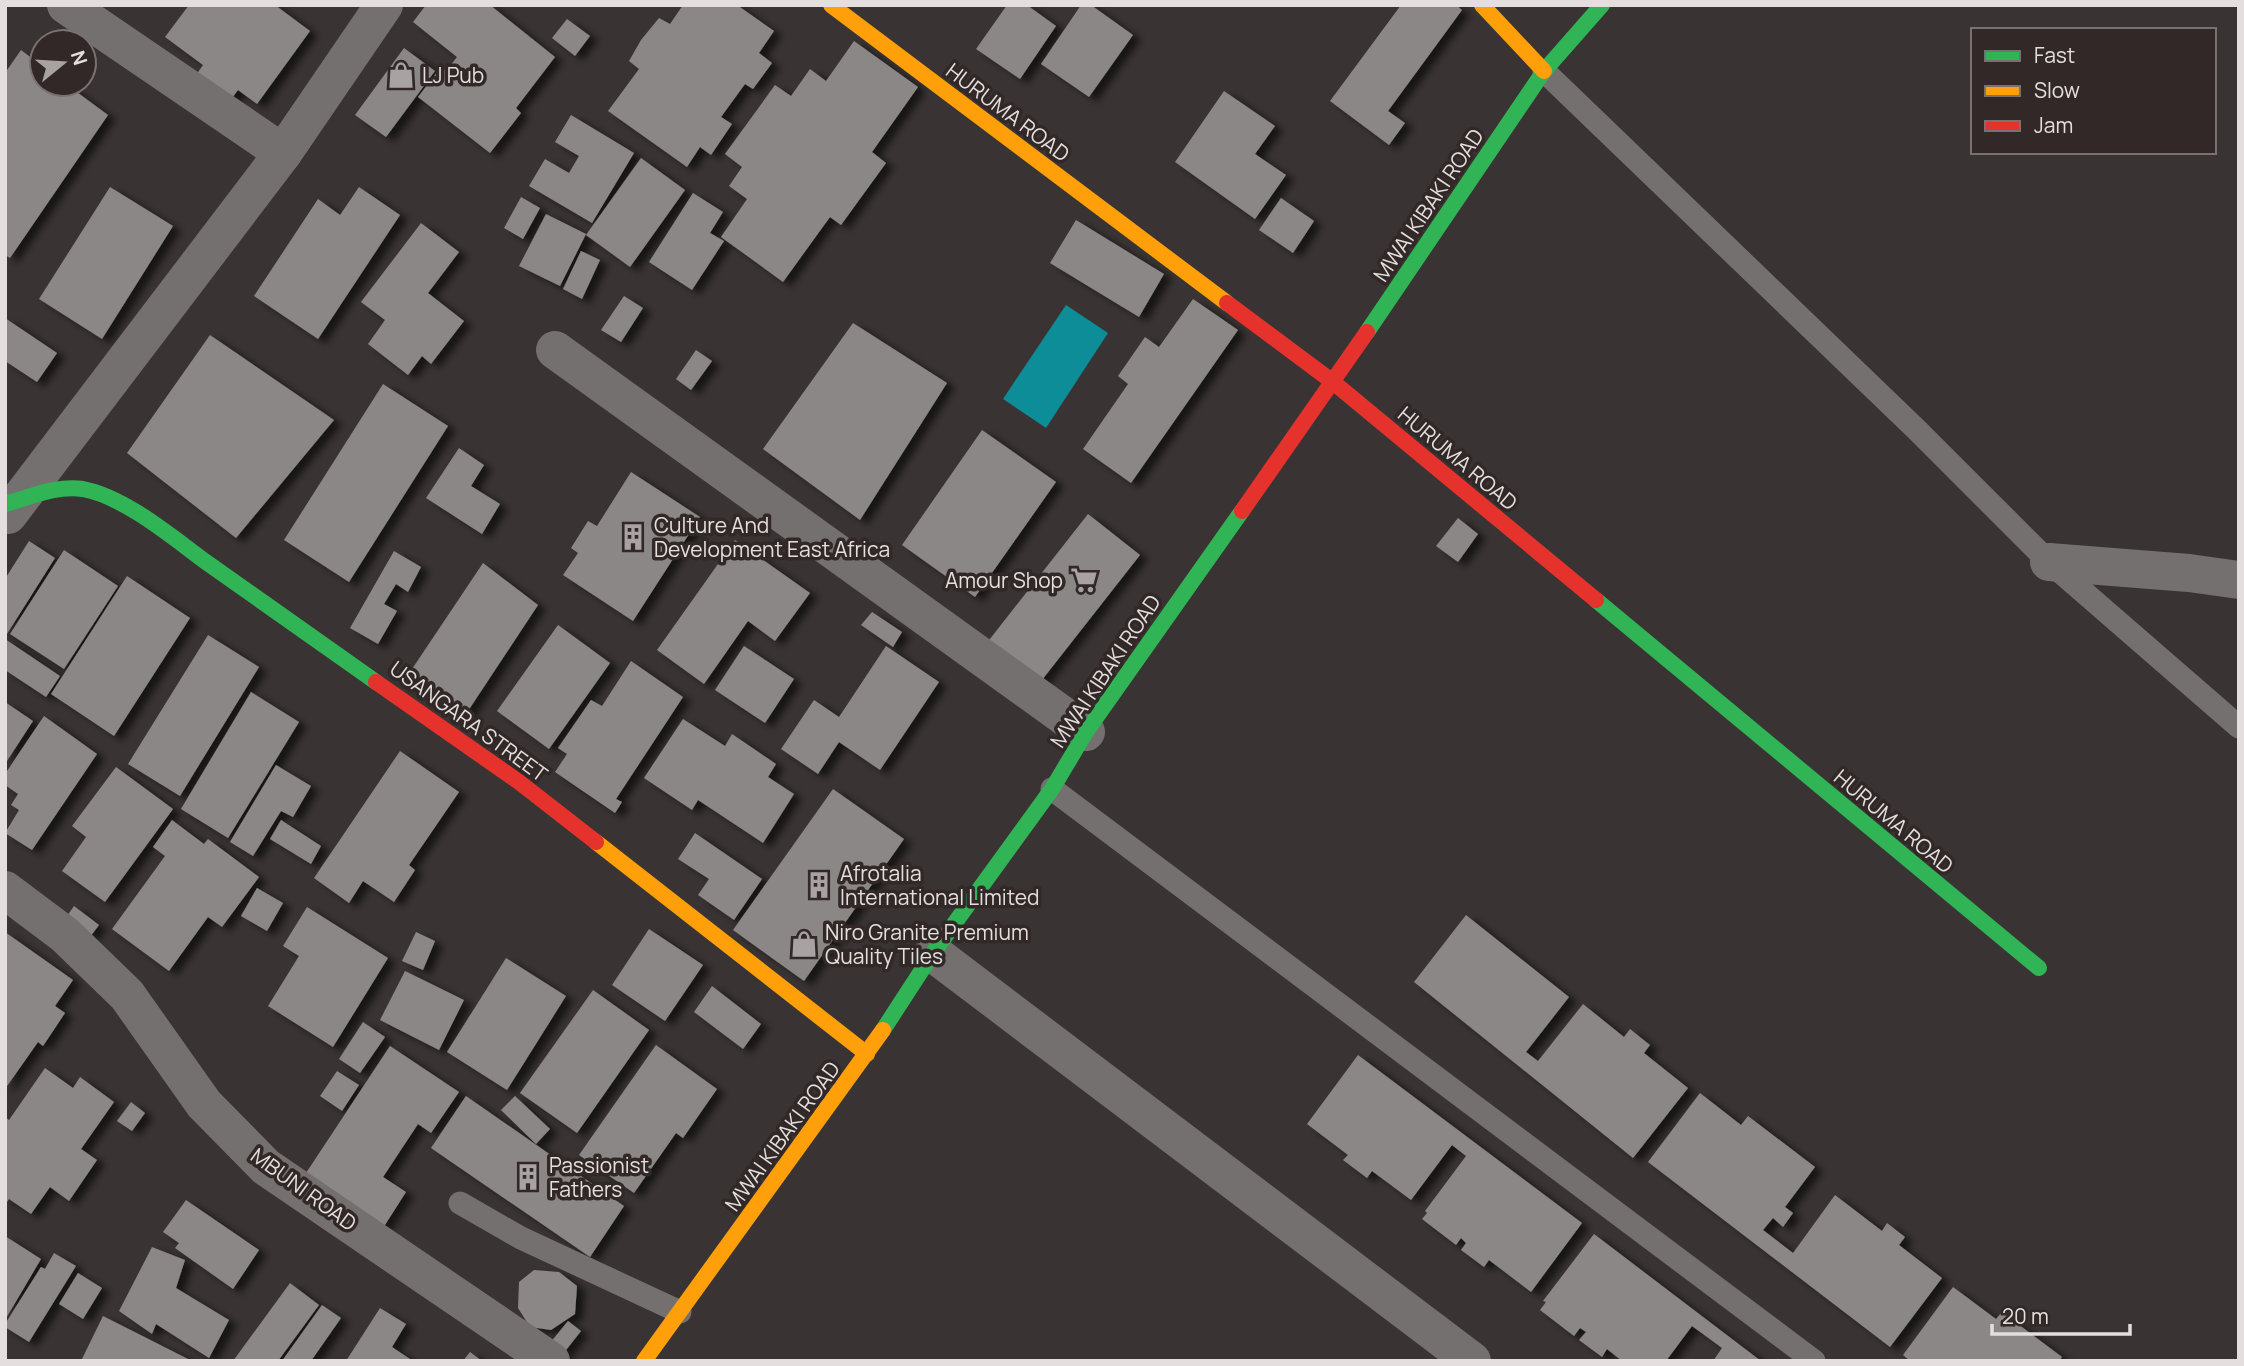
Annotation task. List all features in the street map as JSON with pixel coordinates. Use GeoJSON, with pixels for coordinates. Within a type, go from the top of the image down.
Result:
{"type":"FeatureCollection","features":[{"type":"Feature","properties":{"kind":"street"},"geometry":{"type":"LineString","coordinates":[[66,5],[283,153]]}},
{"type":"Feature","properties":{"kind":"street"},"geometry":{"type":"LineString","coordinates":[[9,508],[283,153],[384,5]]}},
{"type":"Feature","properties":{"kind":"street","name":"HURUMA ROAD"},"geometry":{"type":"LineString","coordinates":[[831,5],[1333,382],[2039,968]]}},
{"type":"Feature","properties":{"kind":"street"},"geometry":{"type":"LineString","coordinates":[[1482,5],[1544,71]]}},
{"type":"Feature","properties":{"kind":"street","name":"MWAI KIBAKI ROAD"},"geometry":{"type":"LineString","coordinates":[[644,1361],[867,1054],[933,953],[1052,789],[1086,732],[1333,382],[1544,71],[1602,5]]}},
{"type":"Feature","properties":{"kind":"street"},"geometry":{"type":"LineString","coordinates":[[555,350],[1086,732]]}},
{"type":"Feature","properties":{"kind":"street","name":"USANGARA STREET"},"geometry":{"type":"LineString","coordinates":[[9,508],[56,489],[83,489],[103,495],[164,532],[519,782],[867,1054]]}},
{"type":"Feature","properties":{"kind":"street"},"geometry":{"type":"LineString","coordinates":[[2049,562],[2189,573],[2239,580]]}},
{"type":"Feature","properties":{"kind":"street","name":"MBUNI ROAD"},"geometry":{"type":"LineString","coordinates":[[5,890],[65,935],[127,995],[204,1104],[266,1167],[551,1361]]}},
{"type":"Feature","properties":{"kind":"street"},"geometry":{"type":"LineString","coordinates":[[933,953],[1472,1361]]}},
{"type":"Feature","properties":{"kind":"lane"},"geometry":{"type":"LineString","coordinates":[[1544,71],[1917,430],[2049,562],[2239,727]]}},
{"type":"Feature","properties":{"kind":"lane"},"geometry":{"type":"LineString","coordinates":[[1052,789],[1814,1361]]}},
{"type":"Feature","properties":{"kind":"lane"},"geometry":{"type":"LineString","coordinates":[[460,1203],[521,1238],[680,1312]]}},
{"type":"Feature","properties":{"kind":"water"},"geometry":{"type":"Polygon","coordinates":[[[1066,305],[1108,333],[1046,428],[1003,399],[1066,305]]]}},
{"type":"Feature","properties":{"kind":"building"},"geometry":{"type":"Polygon","coordinates":[[[189,5],[275,5],[310,31],[257,104],[238,90],[226,106],[192,81],[203,65],[165,37],[189,5]]]}},
{"type":"Feature","properties":{"kind":"building"},"geometry":{"type":"Polygon","coordinates":[[[426,5],[490,5],[555,57],[516,108],[521,113],[490,153],[418,97],[441,67],[446,71],[457,57],[413,22],[426,5]]]}},
{"type":"Feature","properties":{"kind":"building"},"geometry":{"type":"Polygon","coordinates":[[[683,5],[737,5],[774,31],[759,53],[772,63],[753,89],[745,84],[721,117],[732,124],[711,155],[700,147],[687,167],[608,111],[639,69],[629,61],[641,40],[659,18],[670,24],[683,5]]]}},
{"type":"Feature","properties":{"kind":"building"},"geometry":{"type":"Polygon","coordinates":[[[1007,5],[1027,5],[1056,26],[1020,79],[976,49],[1007,5]]]}},
{"type":"Feature","properties":{"kind":"building"},"geometry":{"type":"Polygon","coordinates":[[[1081,5],[1091,5],[1133,35],[1089,97],[1041,64],[1081,5]]]}},
{"type":"Feature","properties":{"kind":"building"},"geometry":{"type":"Polygon","coordinates":[[[1401,5],[1456,5],[1462,10],[1388,111],[1405,123],[1389,145],[1330,101],[1401,5]]]}},
{"type":"Feature","properties":{"kind":"building"},"geometry":{"type":"Polygon","coordinates":[[[567,19],[590,36],[575,56],[552,38],[567,19]]]}},
{"type":"Feature","properties":{"kind":"building"},"geometry":{"type":"Polygon","coordinates":[[[854,41],[918,87],[872,152],[886,163],[841,225],[830,217],[783,282],[721,237],[747,199],[729,186],[742,167],[725,154],[775,85],[791,96],[810,69],[826,81],[854,41]]]}},
{"type":"Feature","properties":{"kind":"building"},"geometry":{"type":"Polygon","coordinates":[[[404,48],[435,71],[386,137],[355,115],[404,48]]]}},
{"type":"Feature","properties":{"kind":"building"},"geometry":{"type":"Polygon","coordinates":[[[21,50],[28,55],[28,98],[85,98],[108,115],[10,258],[5,255],[5,73],[21,50]]]}},
{"type":"Feature","properties":{"kind":"building"},"geometry":{"type":"Polygon","coordinates":[[[1224,91],[1275,126],[1255,154],[1286,175],[1255,219],[1175,162],[1224,91]]]}},
{"type":"Feature","properties":{"kind":"building"},"geometry":{"type":"Polygon","coordinates":[[[571,115],[634,153],[592,223],[529,186],[545,159],[569,173],[579,156],[555,142],[571,115]]]}},
{"type":"Feature","properties":{"kind":"building"},"geometry":{"type":"Polygon","coordinates":[[[641,158],[685,190],[630,267],[586,235],[641,158]]]}},
{"type":"Feature","properties":{"kind":"building"},"geometry":{"type":"Polygon","coordinates":[[[110,187],[173,226],[102,339],[39,299],[110,187]]]}},
{"type":"Feature","properties":{"kind":"building"},"geometry":{"type":"Polygon","coordinates":[[[359,187],[400,215],[318,339],[254,296],[318,199],[340,215],[359,187]]]}},
{"type":"Feature","properties":{"kind":"building"},"geometry":{"type":"Polygon","coordinates":[[[693,193],[723,212],[710,233],[724,241],[692,290],[649,262],[693,193]]]}},
{"type":"Feature","properties":{"kind":"building"},"geometry":{"type":"Polygon","coordinates":[[[521,197],[540,208],[523,239],[504,228],[521,197]]]}},
{"type":"Feature","properties":{"kind":"building"},"geometry":{"type":"Polygon","coordinates":[[[1281,198],[1314,221],[1293,253],[1259,230],[1281,198]]]}},
{"type":"Feature","properties":{"kind":"building"},"geometry":{"type":"Polygon","coordinates":[[[546,214],[586,234],[560,286],[519,266],[546,214]]]}},
{"type":"Feature","properties":{"kind":"building"},"geometry":{"type":"Polygon","coordinates":[[[1076,220],[1164,274],[1139,317],[1050,263],[1076,220]]]}},
{"type":"Feature","properties":{"kind":"building"},"geometry":{"type":"Polygon","coordinates":[[[421,223],[459,252],[428,293],[464,321],[431,364],[422,356],[408,375],[368,344],[385,320],[361,302],[421,223]]]}},
{"type":"Feature","properties":{"kind":"building"},"geometry":{"type":"Polygon","coordinates":[[[581,251],[600,260],[582,299],[563,289],[581,251]]]}},
{"type":"Feature","properties":{"kind":"building"},"geometry":{"type":"Polygon","coordinates":[[[624,296],[643,308],[621,342],[601,330],[624,296]]]}},
{"type":"Feature","properties":{"kind":"building"},"geometry":{"type":"Polygon","coordinates":[[[1193,299],[1238,330],[1131,483],[1083,449],[1128,384],[1118,376],[1145,337],[1159,347],[1193,299]]]}},
{"type":"Feature","properties":{"kind":"building"},"geometry":{"type":"Polygon","coordinates":[[[5,318],[57,353],[37,382],[5,361],[5,318]]]}},
{"type":"Feature","properties":{"kind":"building"},"geometry":{"type":"Polygon","coordinates":[[[853,323],[947,383],[860,520],[763,449],[853,323]]]}},
{"type":"Feature","properties":{"kind":"building"},"geometry":{"type":"Polygon","coordinates":[[[210,335],[334,420],[236,538],[127,453],[210,335]]]}},
{"type":"Feature","properties":{"kind":"building"},"geometry":{"type":"Polygon","coordinates":[[[696,350],[712,361],[691,390],[676,379],[696,350]]]}},
{"type":"Feature","properties":{"kind":"building"},"geometry":{"type":"Polygon","coordinates":[[[383,384],[448,426],[349,582],[284,540],[383,384]]]}},
{"type":"Feature","properties":{"kind":"building"},"geometry":{"type":"Polygon","coordinates":[[[982,430],[1056,482],[975,597],[902,545],[982,430]]]}},
{"type":"Feature","properties":{"kind":"building"},"geometry":{"type":"Polygon","coordinates":[[[459,448],[484,465],[471,486],[500,504],[482,534],[426,498],[459,448]]]}},
{"type":"Feature","properties":{"kind":"building","name":"Culture And Development East Africa"},"geometry":{"type":"Polygon","coordinates":[[[631,472],[700,517],[633,621],[563,575],[578,553],[571,548],[588,521],[597,526],[631,472]]]}},
{"type":"Feature","properties":{"kind":"building"},"geometry":{"type":"Polygon","coordinates":[[[1088,514],[1140,555],[1038,685],[986,644],[1088,514]]]}},
{"type":"Feature","properties":{"kind":"building"},"geometry":{"type":"Polygon","coordinates":[[[1458,518],[1478,534],[1458,562],[1436,546],[1458,518]]]}},
{"type":"Feature","properties":{"kind":"building"},"geometry":{"type":"Polygon","coordinates":[[[735,540],[810,593],[775,641],[748,621],[704,684],[657,650],[735,540]]]}},
{"type":"Feature","properties":{"kind":"building"},"geometry":{"type":"Polygon","coordinates":[[[29,541],[55,558],[5,637],[5,579],[29,541]]]}},
{"type":"Feature","properties":{"kind":"building"},"geometry":{"type":"Polygon","coordinates":[[[64,550],[118,586],[64,669],[10,634],[64,550]]]}},
{"type":"Feature","properties":{"kind":"building"},"geometry":{"type":"Polygon","coordinates":[[[394,551],[421,567],[408,592],[396,584],[384,604],[397,611],[378,644],[350,628],[394,551]]]}},
{"type":"Feature","properties":{"kind":"building"},"geometry":{"type":"Polygon","coordinates":[[[483,563],[538,605],[464,717],[404,681],[483,563]]]}},
{"type":"Feature","properties":{"kind":"building"},"geometry":{"type":"Polygon","coordinates":[[[127,576],[190,618],[114,736],[51,694],[127,576]]]}},
{"type":"Feature","properties":{"kind":"building"},"geometry":{"type":"Polygon","coordinates":[[[872,612],[902,632],[893,647],[861,625],[872,612]]]}},
{"type":"Feature","properties":{"kind":"building"},"geometry":{"type":"Polygon","coordinates":[[[558,625],[610,663],[549,749],[497,711],[558,625]]]}},
{"type":"Feature","properties":{"kind":"building"},"geometry":{"type":"Polygon","coordinates":[[[208,635],[259,667],[180,796],[128,764],[208,635]]]}},
{"type":"Feature","properties":{"kind":"building"},"geometry":{"type":"Polygon","coordinates":[[[5,639],[60,676],[46,697],[5,670],[5,639]]]}},
{"type":"Feature","properties":{"kind":"building"},"geometry":{"type":"Polygon","coordinates":[[[744,646],[794,679],[765,723],[715,690],[744,646]]]}},
{"type":"Feature","properties":{"kind":"building"},"geometry":{"type":"Polygon","coordinates":[[[886,646],[939,682],[880,770],[839,742],[818,774],[781,749],[814,700],[839,717],[886,646]]]}},
{"type":"Feature","properties":{"kind":"building"},"geometry":{"type":"Polygon","coordinates":[[[631,661],[683,697],[616,799],[622,802],[615,813],[555,772],[567,754],[558,748],[591,700],[602,706],[631,661]]]}},
{"type":"Feature","properties":{"kind":"building"},"geometry":{"type":"Polygon","coordinates":[[[251,692],[299,722],[228,838],[181,809],[251,692]]]}},
{"type":"Feature","properties":{"kind":"building"},"geometry":{"type":"Polygon","coordinates":[[[5,702],[33,721],[5,764],[5,702]]]}},
{"type":"Feature","properties":{"kind":"building"},"geometry":{"type":"Polygon","coordinates":[[[44,716],[97,754],[32,850],[5,833],[19,810],[11,805],[18,794],[5,785],[5,774],[44,716]]]}},
{"type":"Feature","properties":{"kind":"building"},"geometry":{"type":"Polygon","coordinates":[[[683,719],[725,746],[732,734],[776,764],[768,777],[794,794],[763,843],[698,800],[692,810],[644,778],[683,719]]]}},
{"type":"Feature","properties":{"kind":"building"},"geometry":{"type":"Polygon","coordinates":[[[400,751],[459,792],[409,865],[415,870],[394,902],[363,881],[349,903],[314,878],[400,751]]]}},
{"type":"Feature","properties":{"kind":"building"},"geometry":{"type":"Polygon","coordinates":[[[276,765],[311,786],[293,817],[281,811],[253,856],[230,842],[276,765]]]}},
{"type":"Feature","properties":{"kind":"building"},"geometry":{"type":"Polygon","coordinates":[[[116,767],[173,809],[105,902],[62,871],[86,837],[72,826],[116,767]]]}},
{"type":"Feature","properties":{"kind":"building","name":"Afrotalia International Limited"},"geometry":{"type":"Polygon","coordinates":[[[833,789],[904,839],[804,981],[733,930],[833,789]]]}},
{"type":"Feature","properties":{"kind":"building"},"geometry":{"type":"Polygon","coordinates":[[[172,820],[204,844],[208,839],[259,877],[222,927],[208,917],[169,971],[112,929],[165,856],[153,847],[172,820]]]}},
{"type":"Feature","properties":{"kind":"building"},"geometry":{"type":"Polygon","coordinates":[[[281,820],[321,846],[311,864],[270,839],[281,820]]]}},
{"type":"Feature","properties":{"kind":"building"},"geometry":{"type":"Polygon","coordinates":[[[695,833],[762,879],[734,920],[698,895],[709,879],[678,859],[695,833]]]}},
{"type":"Feature","properties":{"kind":"building"},"geometry":{"type":"Polygon","coordinates":[[[257,888],[283,903],[267,931],[241,916],[257,888]]]}},
{"type":"Feature","properties":{"kind":"building"},"geometry":{"type":"Polygon","coordinates":[[[74,906],[99,925],[90,937],[65,919],[74,906]]]}},
{"type":"Feature","properties":{"kind":"building"},"geometry":{"type":"Polygon","coordinates":[[[307,907],[388,958],[333,1047],[268,1006],[299,956],[283,946],[307,907]]]}},
{"type":"Feature","properties":{"kind":"building"},"geometry":{"type":"Polygon","coordinates":[[[1466,915],[1569,997],[1526,1052],[1538,1061],[1583,1004],[1624,1037],[1630,1029],[1650,1045],[1644,1053],[1688,1088],[1633,1158],[1414,982],[1466,915]]]}},
{"type":"Feature","properties":{"kind":"building"},"geometry":{"type":"Polygon","coordinates":[[[649,929],[703,965],[665,1021],[612,985],[649,929]]]}},
{"type":"Feature","properties":{"kind":"building"},"geometry":{"type":"Polygon","coordinates":[[[5,932],[73,980],[55,1006],[65,1013],[43,1046],[38,1042],[5,1089],[5,932]]]}},
{"type":"Feature","properties":{"kind":"building"},"geometry":{"type":"Polygon","coordinates":[[[416,932],[435,941],[423,970],[402,961],[416,932]]]}},
{"type":"Feature","properties":{"kind":"building"},"geometry":{"type":"Polygon","coordinates":[[[506,958],[566,996],[507,1090],[447,1052],[506,958]]]}},
{"type":"Feature","properties":{"kind":"building"},"geometry":{"type":"Polygon","coordinates":[[[405,971],[464,1000],[439,1050],[380,1020],[405,971]]]}},
{"type":"Feature","properties":{"kind":"building"},"geometry":{"type":"Polygon","coordinates":[[[712,986],[761,1024],[743,1049],[694,1012],[712,986]]]}},
{"type":"Feature","properties":{"kind":"building"},"geometry":{"type":"Polygon","coordinates":[[[593,990],[649,1030],[577,1133],[520,1093],[593,990]]]}},
{"type":"Feature","properties":{"kind":"building"},"geometry":{"type":"Polygon","coordinates":[[[363,1022],[385,1037],[360,1073],[339,1059],[363,1022]]]}},
{"type":"Feature","properties":{"kind":"building"},"geometry":{"type":"Polygon","coordinates":[[[656,1045],[717,1089],[683,1138],[676,1133],[634,1193],[579,1155],[656,1045]]]}},
{"type":"Feature","properties":{"kind":"building"},"geometry":{"type":"Polygon","coordinates":[[[390,1046],[459,1092],[431,1133],[418,1124],[383,1177],[406,1192],[383,1228],[304,1176],[390,1046]]]}},
{"type":"Feature","properties":{"kind":"building"},"geometry":{"type":"Polygon","coordinates":[[[1358,1055],[1582,1223],[1531,1292],[1489,1260],[1484,1267],[1461,1250],[1466,1243],[1461,1238],[1456,1245],[1422,1219],[1427,1213],[1425,1211],[1466,1156],[1452,1145],[1411,1200],[1372,1171],[1367,1178],[1343,1160],[1348,1155],[1307,1124],[1358,1055]]]}},
{"type":"Feature","properties":{"kind":"building"},"geometry":{"type":"Polygon","coordinates":[[[45,1068],[73,1088],[80,1077],[114,1102],[81,1149],[97,1160],[69,1201],[50,1187],[31,1214],[9,1199],[5,1205],[5,1117],[9,1120],[45,1068]]]}},
{"type":"Feature","properties":{"kind":"building"},"geometry":{"type":"Polygon","coordinates":[[[337,1071],[359,1085],[342,1111],[320,1096],[337,1071]]]}},
{"type":"Feature","properties":{"kind":"building"},"geometry":{"type":"Polygon","coordinates":[[[1700,1093],[1741,1125],[1748,1116],[1815,1167],[1785,1207],[1793,1213],[1783,1227],[1773,1218],[1763,1230],[1793,1253],[1835,1195],[1882,1231],[1887,1223],[1905,1237],[1899,1245],[1942,1278],[1890,1347],[1648,1162],[1700,1093]]]}},
{"type":"Feature","properties":{"kind":"building","name":"Passionist Fathers"},"geometry":{"type":"Polygon","coordinates":[[[466,1096],[624,1206],[590,1257],[431,1148],[466,1096]]]}},
{"type":"Feature","properties":{"kind":"building"},"geometry":{"type":"Polygon","coordinates":[[[515,1096],[550,1129],[536,1144],[501,1110],[515,1096]]]}},
{"type":"Feature","properties":{"kind":"building"},"geometry":{"type":"Polygon","coordinates":[[[131,1102],[145,1113],[132,1131],[117,1121],[131,1102]]]}},
{"type":"Feature","properties":{"kind":"building"},"geometry":{"type":"Polygon","coordinates":[[[186,1200],[259,1250],[233,1289],[175,1248],[179,1243],[163,1232],[186,1200]]]}},
{"type":"Feature","properties":{"kind":"building"},"geometry":{"type":"Polygon","coordinates":[[[1594,1234],[1761,1361],[1713,1361],[1722,1348],[1692,1326],[1666,1361],[1622,1361],[1607,1349],[1602,1357],[1579,1340],[1586,1332],[1580,1328],[1574,1336],[1540,1310],[1546,1302],[1543,1301],[1594,1234]]]}},
{"type":"Feature","properties":{"kind":"building"},"geometry":{"type":"Polygon","coordinates":[[[5,1236],[41,1259],[5,1320],[5,1236]]]}},
{"type":"Feature","properties":{"kind":"building"},"geometry":{"type":"Polygon","coordinates":[[[152,1247],[185,1260],[176,1288],[229,1320],[209,1358],[156,1324],[152,1334],[119,1311],[152,1247]]]}},
{"type":"Feature","properties":{"kind":"building"},"geometry":{"type":"Polygon","coordinates":[[[54,1253],[76,1266],[29,1342],[5,1327],[5,1324],[41,1267],[45,1269],[54,1253]]]}},
{"type":"Feature","properties":{"kind":"building"},"geometry":{"type":"Polygon","coordinates":[[[534,1270],[559,1272],[577,1286],[575,1314],[551,1330],[530,1327],[518,1308],[519,1282],[534,1270]]]}},
{"type":"Feature","properties":{"kind":"building"},"geometry":{"type":"Polygon","coordinates":[[[78,1273],[102,1288],[83,1319],[59,1304],[78,1273]]]}},
{"type":"Feature","properties":{"kind":"building"},"geometry":{"type":"Polygon","coordinates":[[[290,1283],[319,1305],[278,1361],[233,1361],[290,1283]]]}},
{"type":"Feature","properties":{"kind":"building"},"geometry":{"type":"Polygon","coordinates":[[[1953,1287],[1996,1319],[2002,1312],[2062,1357],[2059,1361],[1910,1361],[1903,1355],[1953,1287]]]}},
{"type":"Feature","properties":{"kind":"building"},"geometry":{"type":"Polygon","coordinates":[[[322,1305],[341,1318],[311,1361],[282,1361],[322,1305]]]}},
{"type":"Feature","properties":{"kind":"building"},"geometry":{"type":"Polygon","coordinates":[[[380,1308],[406,1324],[392,1347],[413,1361],[346,1361],[380,1308]]]}},
{"type":"Feature","properties":{"kind":"building"},"geometry":{"type":"Polygon","coordinates":[[[103,1316],[192,1361],[81,1361],[103,1316]]]}},
{"type":"Feature","properties":{"kind":"building"},"geometry":{"type":"Polygon","coordinates":[[[568,1321],[581,1331],[559,1359],[546,1348],[568,1321]]]}},
{"type":"Feature","properties":{"kind":"building"},"geometry":{"type":"Polygon","coordinates":[[[470,1352],[482,1361],[463,1361],[470,1352]]]}},
{"type":"Feature","properties":{"kind":"traffic: fast"},"geometry":{"type":"LineString","coordinates":[[1367,332],[1544,71],[1602,5]]}},
{"type":"Feature","properties":{"kind":"traffic: fast"},"geometry":{"type":"LineString","coordinates":[[5,504],[44,492],[73,488],[99,493],[115,500],[163,530],[376,682]]}},
{"type":"Feature","properties":{"kind":"traffic: fast"},"geometry":{"type":"LineString","coordinates":[[883,1030],[933,953],[1052,789],[1086,732],[1242,511]]}},
{"type":"Feature","properties":{"kind":"traffic: fast"},"geometry":{"type":"LineString","coordinates":[[1596,600],[2039,968]]}},
{"type":"Feature","properties":{"kind":"traffic: slow"},"geometry":{"type":"LineString","coordinates":[[831,5],[1227,303]]}},
{"type":"Feature","properties":{"kind":"traffic: slow"},"geometry":{"type":"LineString","coordinates":[[1482,5],[1544,71]]}},
{"type":"Feature","properties":{"kind":"traffic: slow"},"geometry":{"type":"LineString","coordinates":[[596,842],[867,1054]]}},
{"type":"Feature","properties":{"kind":"traffic: slow"},"geometry":{"type":"LineString","coordinates":[[644,1361],[883,1030]]}},
{"type":"Feature","properties":{"kind":"traffic: jam"},"geometry":{"type":"LineString","coordinates":[[1227,303],[1333,382],[1596,600]]}},
{"type":"Feature","properties":{"kind":"traffic: jam"},"geometry":{"type":"LineString","coordinates":[[1242,511],[1367,332]]}},
{"type":"Feature","properties":{"kind":"traffic: jam"},"geometry":{"type":"LineString","coordinates":[[376,682],[519,782],[596,842]]}},
{"type":"Feature","properties":{"kind":"place","name":"LJ Pub"},"geometry":{"type":"Point","coordinates":[401,75]}},
{"type":"Feature","properties":{"kind":"place","name":"Culture And Development East Africa"},"geometry":{"type":"Point","coordinates":[633,537]}},
{"type":"Feature","properties":{"kind":"place","name":"Amour Shop"},"geometry":{"type":"Point","coordinates":[1084,580]}},
{"type":"Feature","properties":{"kind":"place","name":"Afrotalia International Limited"},"geometry":{"type":"Point","coordinates":[819,885]}},
{"type":"Feature","properties":{"kind":"place","name":"Niro Granite Premium Quality Tiles"},"geometry":{"type":"Point","coordinates":[804,944]}},
{"type":"Feature","properties":{"kind":"place","name":"Passionist Fathers"},"geometry":{"type":"Point","coordinates":[528,1177]}}]}
